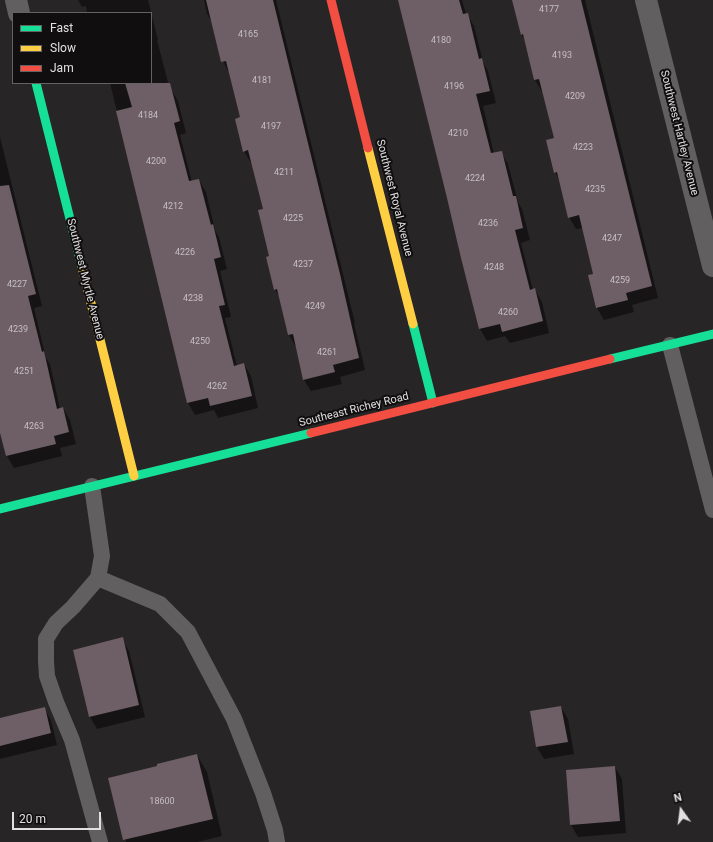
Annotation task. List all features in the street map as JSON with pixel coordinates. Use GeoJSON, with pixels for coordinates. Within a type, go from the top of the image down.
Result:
{"type":"FeatureCollection","features":[{"type":"Feature","properties":{"kind":"street"},"geometry":{"type":"LineString","coordinates":[[16,0],[19,12]]}},
{"type":"Feature","properties":{"kind":"street","name":"Southwest Royal Avenue"},"geometry":{"type":"LineString","coordinates":[[331,0],[433,403]]}},
{"type":"Feature","properties":{"kind":"street","name":"Southwest Hartley Avenue"},"geometry":{"type":"LineString","coordinates":[[646,0],[713,266]]}},
{"type":"Feature","properties":{"kind":"street","name":"Southwest Myrtle Avenue"},"geometry":{"type":"LineString","coordinates":[[36,84],[134,476]]}},
{"type":"Feature","properties":{"kind":"street","name":"Southeast Richey Road"},"geometry":{"type":"LineString","coordinates":[[0,509],[713,334]]}},
{"type":"Feature","properties":{"kind":"lane"},"geometry":{"type":"LineString","coordinates":[[670,345],[713,510]]}},
{"type":"Feature","properties":{"kind":"lane"},"geometry":{"type":"LineString","coordinates":[[92,486],[102,556],[98,578],[73,607],[56,623],[46,639],[48,676],[56,702],[72,740],[100,842]]}},
{"type":"Feature","properties":{"kind":"lane"},"geometry":{"type":"LineString","coordinates":[[98,578],[160,604],[188,632],[234,719],[276,830],[277,842]]}},
{"type":"Feature","properties":{"kind":"building"},"geometry":{"type":"Polygon","coordinates":[[[206,0],[273,0],[359,358],[333,365],[335,372],[303,380],[293,334],[288,335],[277,289],[274,290],[266,257],[269,256],[258,210],[263,209],[248,150],[243,152],[235,119],[240,117],[226,61],[221,62],[206,0]]]}},
{"type":"Feature","properties":{"kind":"building"},"geometry":{"type":"Polygon","coordinates":[[[398,0],[459,0],[463,14],[468,13],[479,59],[482,58],[490,91],[476,94],[491,153],[502,151],[513,196],[516,196],[523,228],[515,230],[530,290],[535,288],[543,321],[502,332],[500,324],[479,329],[398,0]]]}},
{"type":"Feature","properties":{"kind":"building"},"geometry":{"type":"Polygon","coordinates":[[[512,0],[581,0],[652,286],[626,293],[628,300],[596,308],[588,275],[593,274],[579,215],[568,218],[557,172],[554,173],[546,140],[554,138],[539,79],[534,80],[523,34],[521,35],[512,0]]]}},
{"type":"Feature","properties":{"kind":"building"},"geometry":{"type":"Polygon","coordinates":[[[170,83],[180,121],[174,123],[189,181],[199,179],[211,225],[213,224],[221,257],[214,259],[225,305],[219,306],[234,366],[244,363],[252,396],[210,406],[208,398],[187,403],[116,111],[132,107],[125,84],[170,83]]]}},
{"type":"Feature","properties":{"kind":"building"},"geometry":{"type":"Polygon","coordinates":[[[9,185],[36,294],[28,296],[42,352],[44,351],[57,409],[63,407],[69,432],[54,436],[56,444],[6,456],[0,433],[0,186],[9,185]]]}},
{"type":"Feature","properties":{"kind":"building"},"geometry":{"type":"Polygon","coordinates":[[[123,637],[139,705],[89,717],[73,650],[123,637]]]}},
{"type":"Feature","properties":{"kind":"building"},"geometry":{"type":"Polygon","coordinates":[[[561,706],[568,742],[536,747],[530,711],[561,706]]]}},
{"type":"Feature","properties":{"kind":"building"},"geometry":{"type":"Polygon","coordinates":[[[45,707],[51,733],[0,746],[0,718],[45,707]]]}},
{"type":"Feature","properties":{"kind":"building"},"geometry":{"type":"Polygon","coordinates":[[[197,754],[213,819],[123,840],[108,778],[197,754]]]}},
{"type":"Feature","properties":{"kind":"building"},"geometry":{"type":"Polygon","coordinates":[[[615,766],[620,821],[570,825],[566,770],[615,766]]]}},
{"type":"Feature","properties":{"kind":"traffic: fast"},"geometry":{"type":"LineString","coordinates":[[36,84],[82,267]]}},
{"type":"Feature","properties":{"kind":"traffic: fast"},"geometry":{"type":"LineString","coordinates":[[413,324],[433,403]]}},
{"type":"Feature","properties":{"kind":"traffic: fast"},"geometry":{"type":"LineString","coordinates":[[610,359],[713,334]]}},
{"type":"Feature","properties":{"kind":"traffic: fast"},"geometry":{"type":"LineString","coordinates":[[0,509],[311,433]]}},
{"type":"Feature","properties":{"kind":"traffic: slow"},"geometry":{"type":"LineString","coordinates":[[368,148],[413,324]]}},
{"type":"Feature","properties":{"kind":"traffic: slow"},"geometry":{"type":"LineString","coordinates":[[82,267],[134,476]]}},
{"type":"Feature","properties":{"kind":"traffic: jam"},"geometry":{"type":"LineString","coordinates":[[331,0],[368,148]]}},
{"type":"Feature","properties":{"kind":"traffic: jam"},"geometry":{"type":"LineString","coordinates":[[311,433],[610,359]]}}]}
